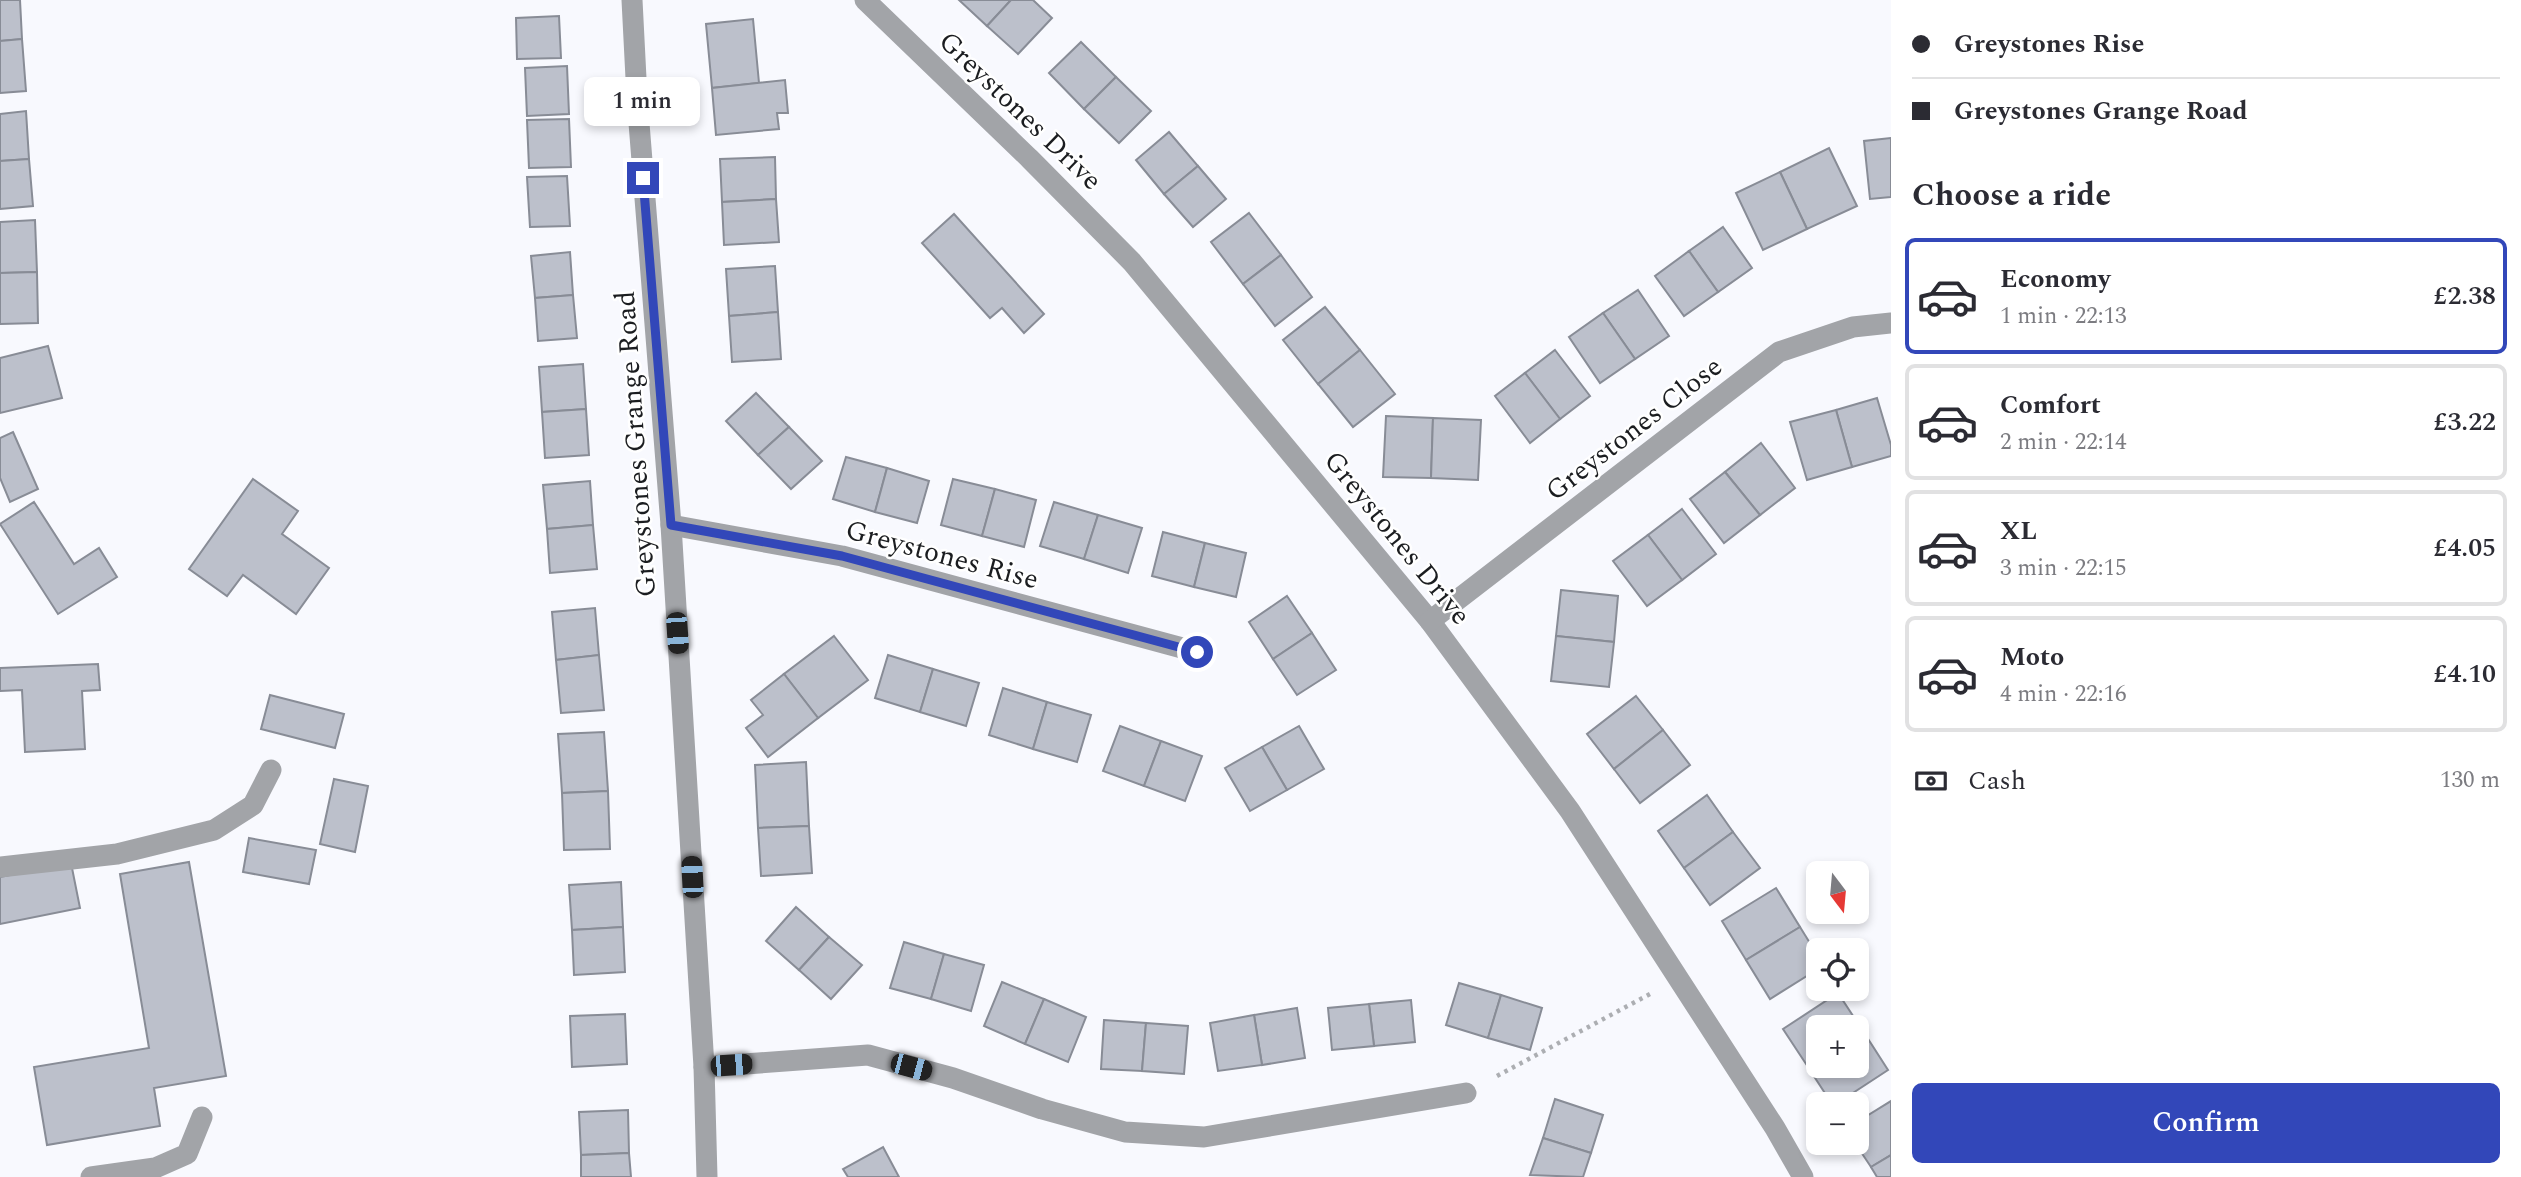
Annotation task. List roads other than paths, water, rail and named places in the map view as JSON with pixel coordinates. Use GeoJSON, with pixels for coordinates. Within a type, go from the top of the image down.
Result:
{"type":"FeatureCollection","features":[{"type":"Feature","properties":{"kind":"street","name":"Greystones Grange Road"},"geometry":{"type":"LineString","coordinates":[[632,0],[637,98],[671,525],[704,1067],[707,1177]]}},
{"type":"Feature","properties":{"kind":"street","name":"Greystones Drive"},"geometry":{"type":"LineString","coordinates":[[865,0],[1132,262],[1430,621],[1570,811],[1804,1177]]}},
{"type":"Feature","properties":{"kind":"street","name":"Greystones Close"},"geometry":{"type":"LineString","coordinates":[[1430,621],[1779,352],[1853,327],[1891,323]]}},
{"type":"Feature","properties":{"kind":"street","name":"Greystones Rise"},"geometry":{"type":"LineString","coordinates":[[671,525],[842,556],[1197,652]]}},
{"type":"Feature","properties":{"kind":"street"},"geometry":{"type":"LineString","coordinates":[[0,867],[117,854],[214,830],[253,805],[271,770]]}},
{"type":"Feature","properties":{"kind":"street"},"geometry":{"type":"LineString","coordinates":[[704,1067],[869,1055],[953,1078],[1042,1109],[1125,1132],[1204,1137],[1466,1093]]}},
{"type":"Feature","properties":{"kind":"street"},"geometry":{"type":"LineString","coordinates":[[91,1177],[155,1168],[187,1154],[202,1117]]}}]}
